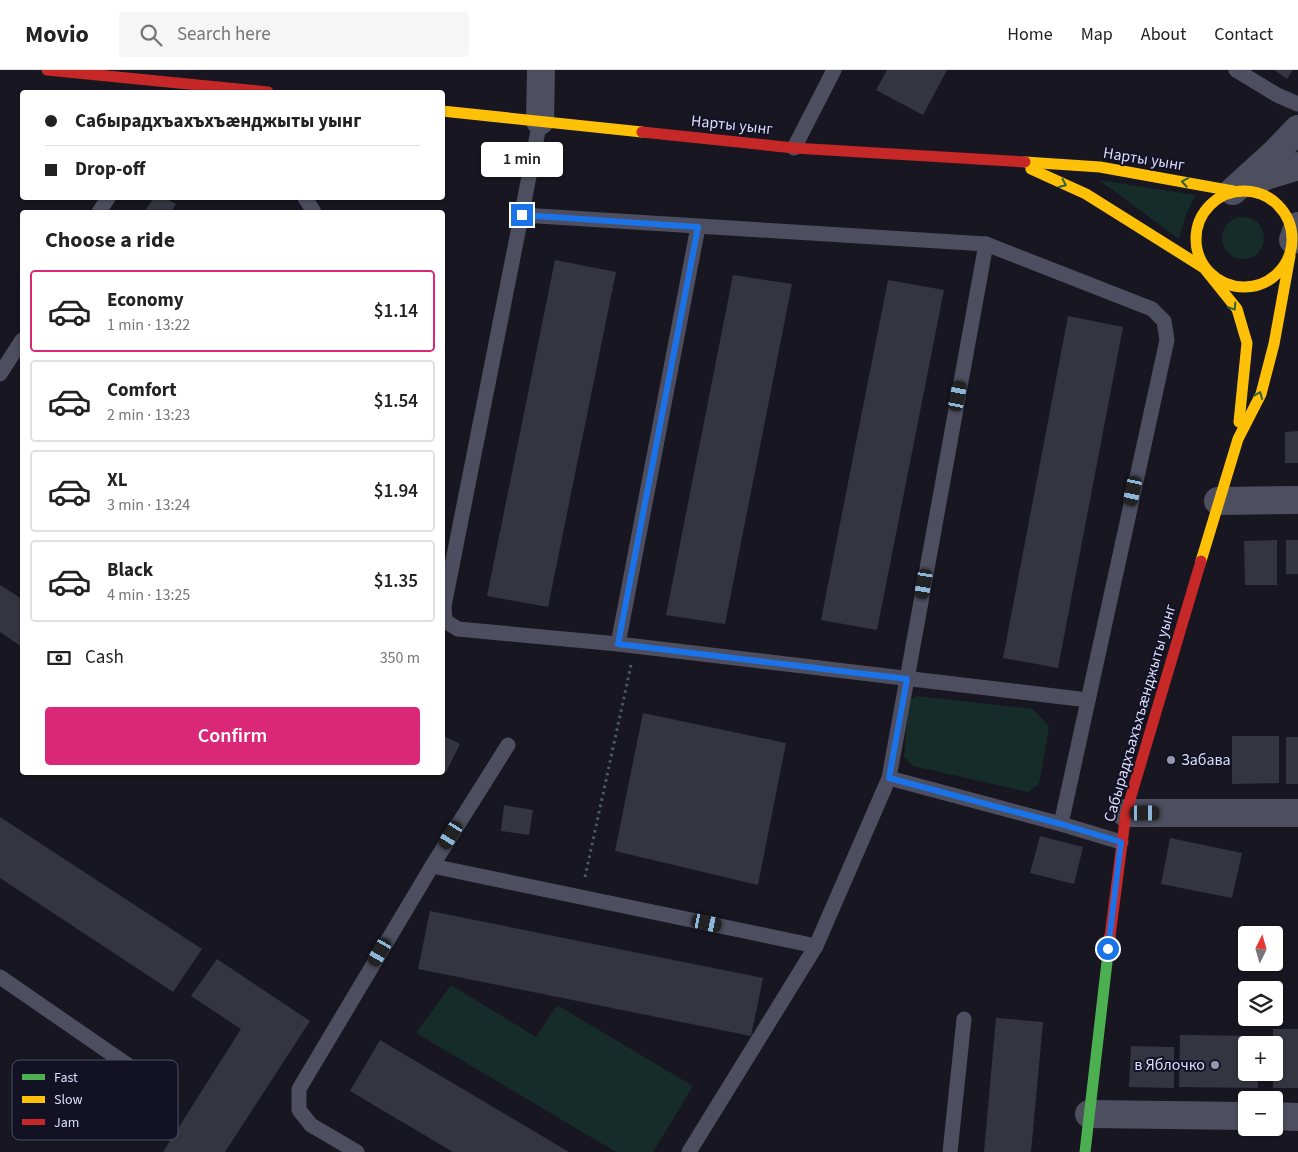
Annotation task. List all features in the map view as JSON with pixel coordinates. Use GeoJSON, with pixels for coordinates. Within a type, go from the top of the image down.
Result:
{"type":"FeatureCollection","features":[{"type":"Feature","properties":{"kind":"street"},"geometry":{"type":"LineString","coordinates":[[47,70],[213,83],[256,90]]}},
{"type":"Feature","properties":{"kind":"street"},"geometry":{"type":"LineString","coordinates":[[540,121],[541,70]]}},
{"type":"Feature","properties":{"kind":"street","name":"Нарты уынг"},"geometry":{"type":"LineString","coordinates":[[445,111],[794,148],[1100,167],[1233,191],[1252,191],[1268,198],[1280,208],[1288,222],[1294,241],[1282,270],[1269,280],[1255,286],[1236,286],[1219,280],[1204,268],[1086,194],[1019,163]]}},
{"type":"Feature","properties":{"kind":"street"},"geometry":{"type":"LineString","coordinates":[[1233,191],[1298,129]]}},
{"type":"Feature","properties":{"kind":"street"},"geometry":{"type":"LineString","coordinates":[[1204,268],[1197,250],[1196,232],[1200,217],[1210,204],[1220,196],[1266,176],[1298,166]]}},
{"type":"Feature","properties":{"kind":"street","name":"Сабырадхъахъхъæнджыты уынг"},"geometry":{"type":"LineString","coordinates":[[1085,1152],[1126,813],[1218,501],[1238,439],[1261,394],[1274,344],[1294,241]]}},
{"type":"Feature","properties":{"kind":"street","name":"Сабырадхъахъхъæнджыты уынг"},"geometry":{"type":"LineString","coordinates":[[1204,268],[1236,309],[1247,343],[1238,439]]}},
{"type":"Feature","properties":{"kind":"street"},"geometry":{"type":"LineString","coordinates":[[1218,501],[1298,500]]}},
{"type":"Feature","properties":{"kind":"street"},"geometry":{"type":"LineString","coordinates":[[1126,813],[1298,813]]}},
{"type":"Feature","properties":{"kind":"street"},"geometry":{"type":"LineString","coordinates":[[1089,1114],[1238,1116]]}},
{"type":"Feature","properties":{"kind":"street"},"geometry":{"type":"LineString","coordinates":[[1283,1116],[1298,1116]]}},
{"type":"Feature","properties":{"kind":"lane"},"geometry":{"type":"LineString","coordinates":[[794,148],[834,70]]}},
{"type":"Feature","properties":{"kind":"lane"},"geometry":{"type":"LineString","coordinates":[[1236,70],[1277,95],[1298,104]]}},
{"type":"Feature","properties":{"kind":"lane"},"geometry":{"type":"LineString","coordinates":[[445,601],[540,121]]}},
{"type":"Feature","properties":{"kind":"lane"},"geometry":{"type":"LineString","coordinates":[[522,215],[986,244],[1152,309],[1164,321],[1167,340],[1061,824]]}},
{"type":"Feature","properties":{"kind":"lane"},"geometry":{"type":"LineString","coordinates":[[618,644],[698,227]]}},
{"type":"Feature","properties":{"kind":"lane"},"geometry":{"type":"LineString","coordinates":[[689,1152],[816,946],[889,778],[986,244]]}},
{"type":"Feature","properties":{"kind":"lane"},"geometry":{"type":"LineString","coordinates":[[0,374],[4,359],[20,342]]}},
{"type":"Feature","properties":{"kind":"lane"},"geometry":{"type":"LineString","coordinates":[[445,621],[458,629],[618,644],[1088,700]]}},
{"type":"Feature","properties":{"kind":"lane"},"geometry":{"type":"LineString","coordinates":[[357,1152],[312,1125],[299,1110],[299,1089],[432,866],[508,745]]}},
{"type":"Feature","properties":{"kind":"lane"},"geometry":{"type":"LineString","coordinates":[[889,778],[1121,842]]}},
{"type":"Feature","properties":{"kind":"lane"},"geometry":{"type":"LineString","coordinates":[[432,866],[816,946]]}},
{"type":"Feature","properties":{"kind":"lane"},"geometry":{"type":"LineString","coordinates":[[0,978],[120,1060]]}},
{"type":"Feature","properties":{"kind":"lane"},"geometry":{"type":"LineString","coordinates":[[950,1152],[964,1019]]}},
{"type":"Feature","properties":{"kind":"path"},"geometry":{"type":"LineString","coordinates":[[580,897],[635,646]]}},
{"type":"Feature","properties":{"kind":"green space"},"geometry":{"type":"Polygon","coordinates":[[[1099,180],[1195,195],[1185,217],[1179,239],[1099,180]]]}},
{"type":"Feature","properties":{"kind":"green space"},"geometry":{"type":"Polygon","coordinates":[[[1243,217],[1258,223],[1264,238],[1258,253],[1243,259],[1228,253],[1222,238],[1228,223],[1243,217]]]}},
{"type":"Feature","properties":{"kind":"green space"},"geometry":{"type":"Polygon","coordinates":[[[917,696],[1033,709],[1049,726],[1039,784],[1028,792],[913,766],[904,757],[909,701],[917,696]]]}},
{"type":"Feature","properties":{"kind":"green space"},"geometry":{"type":"Polygon","coordinates":[[[451,985],[536,1037],[557,1005],[693,1086],[653,1152],[616,1152],[416,1033],[451,985]]]}},
{"type":"Feature","properties":{"kind":"building"},"geometry":{"type":"Polygon","coordinates":[[[887,70],[947,70],[923,115],[876,90],[887,70]]]}},
{"type":"Feature","properties":{"kind":"building"},"geometry":{"type":"Polygon","coordinates":[[[1274,70],[1293,70],[1287,79],[1274,70]]]}},
{"type":"Feature","properties":{"kind":"building"},"geometry":{"type":"Polygon","coordinates":[[[153,200],[169,200],[176,204],[172,210],[145,210],[153,200]]]}},
{"type":"Feature","properties":{"kind":"building"},"geometry":{"type":"Polygon","coordinates":[[[555,260],[616,272],[548,607],[487,596],[555,260]]]}},
{"type":"Feature","properties":{"kind":"building"},"geometry":{"type":"Polygon","coordinates":[[[733,275],[792,284],[725,624],[666,615],[733,275]]]}},
{"type":"Feature","properties":{"kind":"building"},"geometry":{"type":"Polygon","coordinates":[[[888,280],[944,290],[877,630],[821,620],[888,280]]]}},
{"type":"Feature","properties":{"kind":"building"},"geometry":{"type":"Polygon","coordinates":[[[1068,316],[1123,327],[1058,668],[1003,658],[1068,316]]]}},
{"type":"Feature","properties":{"kind":"building"},"geometry":{"type":"Polygon","coordinates":[[[1298,431],[1298,463],[1285,463],[1285,432],[1298,431]]]}},
{"type":"Feature","properties":{"kind":"building"},"geometry":{"type":"Polygon","coordinates":[[[1277,540],[1277,585],[1245,585],[1244,541],[1277,540]]]}},
{"type":"Feature","properties":{"kind":"building"},"geometry":{"type":"Polygon","coordinates":[[[1286,540],[1298,540],[1298,574],[1286,574],[1286,540]]]}},
{"type":"Feature","properties":{"kind":"building"},"geometry":{"type":"Polygon","coordinates":[[[0,585],[20,598],[20,646],[0,632],[0,585]]]}},
{"type":"Feature","properties":{"kind":"building"},"geometry":{"type":"Polygon","coordinates":[[[643,713],[786,743],[758,885],[615,851],[643,713]]]}},
{"type":"Feature","properties":{"kind":"building"},"geometry":{"type":"Polygon","coordinates":[[[445,736],[460,744],[445,772],[445,736]]]}},
{"type":"Feature","properties":{"kind":"building"},"geometry":{"type":"Polygon","coordinates":[[[1232,736],[1279,736],[1279,783],[1232,784],[1232,736]]]}},
{"type":"Feature","properties":{"kind":"building"},"geometry":{"type":"Polygon","coordinates":[[[1286,737],[1298,737],[1298,784],[1286,784],[1286,737]]]}},
{"type":"Feature","properties":{"kind":"building"},"geometry":{"type":"Polygon","coordinates":[[[504,805],[533,810],[529,835],[501,831],[504,805]]]}},
{"type":"Feature","properties":{"kind":"building"},"geometry":{"type":"Polygon","coordinates":[[[0,817],[202,949],[173,992],[0,878],[0,817]]]}},
{"type":"Feature","properties":{"kind":"building"},"geometry":{"type":"Polygon","coordinates":[[[1040,836],[1083,847],[1074,884],[1030,873],[1040,836]]]}},
{"type":"Feature","properties":{"kind":"building"},"geometry":{"type":"Polygon","coordinates":[[[1170,838],[1242,853],[1232,898],[1161,884],[1170,838]]]}},
{"type":"Feature","properties":{"kind":"building"},"geometry":{"type":"Polygon","coordinates":[[[430,911],[763,978],[751,1036],[418,969],[430,911]]]}},
{"type":"Feature","properties":{"kind":"building"},"geometry":{"type":"Polygon","coordinates":[[[217,959],[310,1021],[225,1152],[163,1152],[171,1140],[178,1140],[178,1128],[241,1029],[191,996],[217,959]]]}},
{"type":"Feature","properties":{"kind":"building"},"geometry":{"type":"Polygon","coordinates":[[[996,1018],[1043,1022],[1031,1152],[984,1152],[996,1018]]]}},
{"type":"Feature","properties":{"kind":"building"},"geometry":{"type":"Polygon","coordinates":[[[1273,1029],[1298,1029],[1298,1088],[1273,1088],[1273,1081],[1283,1081],[1283,1036],[1273,1036],[1273,1029]]]}},
{"type":"Feature","properties":{"kind":"building"},"geometry":{"type":"Polygon","coordinates":[[[1180,1035],[1258,1036],[1238,1036],[1238,1081],[1258,1081],[1258,1088],[1179,1087],[1180,1035]]]}},
{"type":"Feature","properties":{"kind":"building"},"geometry":{"type":"Polygon","coordinates":[[[380,1040],[569,1152],[453,1152],[350,1091],[380,1040]]]}},
{"type":"Feature","properties":{"kind":"building"},"geometry":{"type":"Polygon","coordinates":[[[1131,1046],[1174,1047],[1174,1088],[1129,1087],[1131,1046]]]}},
{"type":"Feature","properties":{"kind":"traffic: fast"},"geometry":{"type":"LineString","coordinates":[[1085,1152],[1110,936]]}},
{"type":"Feature","properties":{"kind":"traffic: slow"},"geometry":{"type":"LineString","coordinates":[[445,111],[642,132]]}},
{"type":"Feature","properties":{"kind":"traffic: slow"},"geometry":{"type":"LineString","coordinates":[[1025,162],[1100,167],[1233,191]]}},
{"type":"Feature","properties":{"kind":"traffic: slow"},"geometry":{"type":"LineString","coordinates":[[1031,169],[1086,194],[1204,268],[1237,309],[1247,343],[1239,422]]}},
{"type":"Feature","properties":{"kind":"traffic: slow"},"geometry":{"type":"LineString","coordinates":[[1244,191],[1262,195],[1278,205],[1288,221],[1292,239],[1288,257],[1278,273],[1262,283],[1244,287],[1226,283],[1210,273],[1200,257],[1196,239],[1200,221],[1210,205],[1226,195],[1244,191]]}},
{"type":"Feature","properties":{"kind":"traffic: slow"},"geometry":{"type":"LineString","coordinates":[[1201,561],[1238,439],[1261,394],[1274,344],[1290,256]]}},
{"type":"Feature","properties":{"kind":"traffic: jam"},"geometry":{"type":"LineString","coordinates":[[47,70],[248,90]]}},
{"type":"Feature","properties":{"kind":"traffic: jam"},"geometry":{"type":"LineString","coordinates":[[642,132],[794,148],[1025,162]]}},
{"type":"Feature","properties":{"kind":"traffic: jam"},"geometry":{"type":"LineString","coordinates":[[1110,936],[1126,813],[1201,561]]}},
{"type":"Feature","properties":{"kind":"place","name":"Забава"},"geometry":{"type":"Point","coordinates":[1171,760]}},
{"type":"Feature","properties":{"kind":"place","name":"в Яблочко"},"geometry":{"type":"Point","coordinates":[1215,1065]}},
{"type":"Feature","properties":{"kind":"route"},"geometry":{"type":"LineString","coordinates":[[522,215],[698,227],[618,644],[907,679],[889,778],[1121,842],[1108,949]]}}]}
